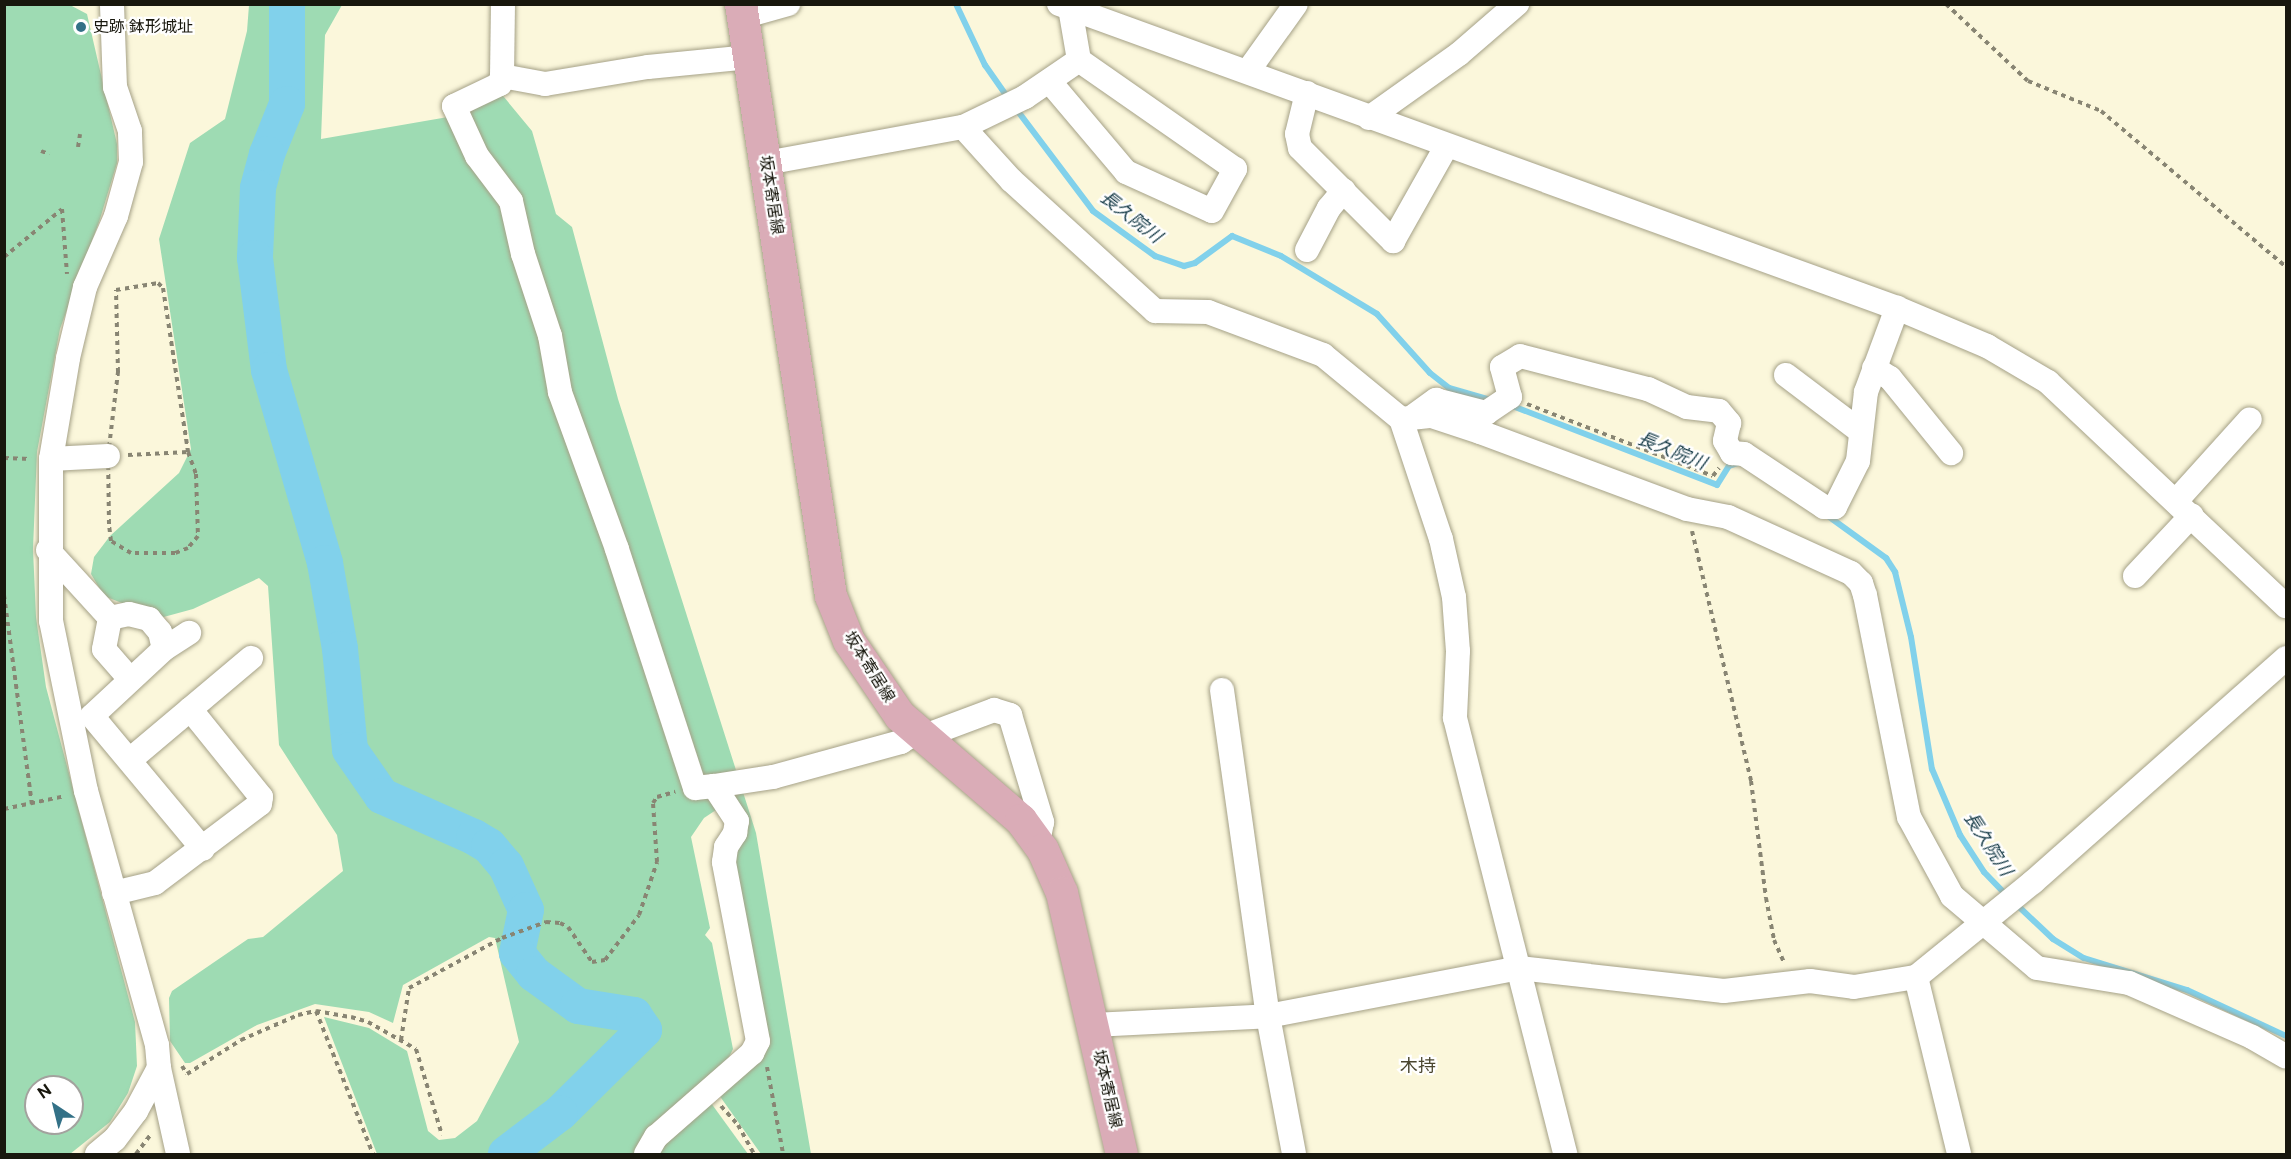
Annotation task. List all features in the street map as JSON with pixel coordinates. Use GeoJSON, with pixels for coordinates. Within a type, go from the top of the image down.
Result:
{"type":"FeatureCollection","features":[{"type":"Feature","properties":{"kind":"main road","name":"坂本寄居線"},"geometry":{"type":"LineString","coordinates":[[742,11],[831,596],[849,641],[873,679],[919,734],[1021,820],[1038,842],[1062,892],[1122,1155]]}},
{"type":"Feature","properties":{"kind":"street"},"geometry":{"type":"LineString","coordinates":[[112,4],[115,87],[130,131],[131,162],[81,304],[51,459],[48,550],[51,621],[86,791],[157,1045],[159,1068],[178,1155]]}},
{"type":"Feature","properties":{"kind":"street"},"geometry":{"type":"LineString","coordinates":[[503,4],[500,84],[454,109],[477,156],[511,201],[523,254],[550,336],[560,392],[617,549],[704,787],[737,821],[735,833],[726,847],[724,862],[758,1041],[752,1053],[656,1137],[645,1155]]}},
{"type":"Feature","properties":{"kind":"street"},"geometry":{"type":"LineString","coordinates":[[742,11],[788,4]]}},
{"type":"Feature","properties":{"kind":"street"},"geometry":{"type":"LineString","coordinates":[[1248,71],[1296,4]]}},
{"type":"Feature","properties":{"kind":"street"},"geometry":{"type":"LineString","coordinates":[[1369,118],[1459,54],[1517,4]]}},
{"type":"Feature","properties":{"kind":"street"},"geometry":{"type":"LineString","coordinates":[[1065,6],[1248,71],[1446,147],[1897,308],[1987,346],[2048,382],[2286,606]]}},
{"type":"Feature","properties":{"kind":"street"},"geometry":{"type":"LineString","coordinates":[[1050,82],[1126,172],[1212,211],[1234,169],[1079,60],[1065,6]]}},
{"type":"Feature","properties":{"kind":"street"},"geometry":{"type":"LineString","coordinates":[[502,76],[545,84],[648,67],[750,57]]}},
{"type":"Feature","properties":{"kind":"street"},"geometry":{"type":"LineString","coordinates":[[766,163],[963,128],[1025,97],[1079,60]]}},
{"type":"Feature","properties":{"kind":"street"},"geometry":{"type":"LineString","coordinates":[[1307,93],[1297,134],[1300,148],[1394,241],[1446,147]]}},
{"type":"Feature","properties":{"kind":"street"},"geometry":{"type":"LineString","coordinates":[[963,128],[1011,180],[1155,311],[1208,312],[1323,355],[1408,417],[1432,416],[1687,509],[1728,518],[1851,573],[1861,583],[1910,817],[1952,896],[1981,923],[2037,968],[2129,983],[2269,1045],[2286,1058]]}},
{"type":"Feature","properties":{"kind":"street"},"geometry":{"type":"LineString","coordinates":[[1307,250],[1329,208],[1344,190]]}},
{"type":"Feature","properties":{"kind":"street"},"geometry":{"type":"LineString","coordinates":[[1408,417],[1436,400],[1486,414],[1510,397],[1502,366],[1520,356],[1648,389],[1687,407],[1719,411],[1729,423],[1725,441],[1732,453],[1744,454],[1824,507],[1835,507],[1858,461],[1860,431],[1874,368],[1897,308]]}},
{"type":"Feature","properties":{"kind":"street"},"geometry":{"type":"LineString","coordinates":[[1874,368],[1890,378],[1951,453]]}},
{"type":"Feature","properties":{"kind":"street"},"geometry":{"type":"LineString","coordinates":[[1786,375],[1860,431]]}},
{"type":"Feature","properties":{"kind":"street"},"geometry":{"type":"LineString","coordinates":[[1408,417],[1441,538],[1454,597],[1458,651],[1455,718],[1565,1155]]}},
{"type":"Feature","properties":{"kind":"street"},"geometry":{"type":"LineString","coordinates":[[2135,576],[2250,419]]}},
{"type":"Feature","properties":{"kind":"street"},"geometry":{"type":"LineString","coordinates":[[51,459],[108,456]]}},
{"type":"Feature","properties":{"kind":"street"},"geometry":{"type":"LineString","coordinates":[[48,550],[110,618]]}},
{"type":"Feature","properties":{"kind":"street"},"geometry":{"type":"LineString","coordinates":[[110,618],[129,614],[149,619],[160,632],[164,649]]}},
{"type":"Feature","properties":{"kind":"street"},"geometry":{"type":"LineString","coordinates":[[110,618],[104,649],[129,678]]}},
{"type":"Feature","properties":{"kind":"street"},"geometry":{"type":"LineString","coordinates":[[72,730],[92,716],[129,678],[164,649],[189,633]]}},
{"type":"Feature","properties":{"kind":"street"},"geometry":{"type":"LineString","coordinates":[[131,759],[251,658]]}},
{"type":"Feature","properties":{"kind":"street"},"geometry":{"type":"LineString","coordinates":[[1093,1025],[1268,1016],[1519,968],[1724,991],[1783,982],[1854,987],[1916,977],[2033,882],[2286,658]]}},
{"type":"Feature","properties":{"kind":"street"},"geometry":{"type":"LineString","coordinates":[[1222,690],[1268,1016],[1294,1155]]}},
{"type":"Feature","properties":{"kind":"street"},"geometry":{"type":"LineString","coordinates":[[114,893],[155,883],[260,804],[261,797],[189,709]]}},
{"type":"Feature","properties":{"kind":"street"},"geometry":{"type":"LineString","coordinates":[[704,787],[773,777],[901,742],[994,710],[1010,715],[1042,822],[1038,842]]}},
{"type":"Feature","properties":{"kind":"street"},"geometry":{"type":"LineString","coordinates":[[92,716],[131,759],[203,849]]}},
{"type":"Feature","properties":{"kind":"street"},"geometry":{"type":"LineString","coordinates":[[1916,977],[1959,1155]]}},
{"type":"Feature","properties":{"kind":"street"},"geometry":{"type":"LineString","coordinates":[[97,1155],[115,1139],[136,1111],[159,1068]]}},
{"type":"Feature","properties":{"kind":"path"},"geometry":{"type":"LineString","coordinates":[[1946,4],[2028,81],[2101,111],[2286,267]]}},
{"type":"Feature","properties":{"kind":"path"},"geometry":{"type":"LineString","coordinates":[[78,147],[80,134]]}},
{"type":"Feature","properties":{"kind":"path"},"geometry":{"type":"LineString","coordinates":[[41,151],[49,154]]}},
{"type":"Feature","properties":{"kind":"path"},"geometry":{"type":"LineString","coordinates":[[4,257],[62,209],[67,286],[81,304]]}},
{"type":"Feature","properties":{"kind":"path"},"geometry":{"type":"LineString","coordinates":[[158,283],[163,288],[188,452],[196,474],[198,536],[188,548],[175,553],[131,553],[111,541],[108,456],[118,372],[116,290],[158,283]]}},
{"type":"Feature","properties":{"kind":"path"},"geometry":{"type":"LineString","coordinates":[[1510,397],[1713,476],[1732,453]]}},
{"type":"Feature","properties":{"kind":"path"},"geometry":{"type":"LineString","coordinates":[[108,456],[188,452]]}},
{"type":"Feature","properties":{"kind":"path"},"geometry":{"type":"LineString","coordinates":[[1687,509],[1751,781],[1766,898],[1774,940],[1784,962],[1783,982]]}},
{"type":"Feature","properties":{"kind":"path"},"geometry":{"type":"LineString","coordinates":[[4,595],[32,804]]}},
{"type":"Feature","properties":{"kind":"path"},"geometry":{"type":"LineString","coordinates":[[401,1040],[410,988],[502,938],[546,922],[568,927],[592,962],[605,960],[639,915],[657,862],[653,803],[657,797],[704,787]]}},
{"type":"Feature","properties":{"kind":"path"},"geometry":{"type":"LineString","coordinates":[[4,809],[86,791]]}},
{"type":"Feature","properties":{"kind":"path"},"geometry":{"type":"LineString","coordinates":[[157,1045],[166,1044],[187,1074],[260,1031],[316,1011],[368,1022],[418,1052],[442,1135]]}},
{"type":"Feature","properties":{"kind":"path"},"geometry":{"type":"LineString","coordinates":[[316,1011],[373,1155]]}},
{"type":"Feature","properties":{"kind":"path"},"geometry":{"type":"LineString","coordinates":[[758,1041],[763,1048],[783,1153]]}},
{"type":"Feature","properties":{"kind":"path"},"geometry":{"type":"LineString","coordinates":[[707,1091],[738,1125],[754,1155]]}},
{"type":"Feature","properties":{"kind":"green space"},"geometry":{"type":"Polygon","coordinates":[[[4,5],[70,5],[87,14],[117,144],[117,163],[100,219],[60,329],[37,452],[33,549],[36,617],[46,687],[135,1022],[137,1066],[128,1093],[110,1122],[70,1154],[5,1154],[4,5]]]}},
{"type":"Feature","properties":{"kind":"green space"},"geometry":{"type":"Polygon","coordinates":[[[249,5],[342,5],[325,35],[321,139],[448,117],[499,91],[532,131],[556,214],[572,227],[618,399],[756,833],[811,1154],[761,1154],[719,1095],[752,1060],[728,859],[739,833],[716,810],[704,818],[691,837],[710,928],[705,935],[712,943],[733,1049],[726,1063],[639,1154],[377,1154],[324,1017],[369,1028],[407,1051],[428,1131],[439,1140],[455,1138],[477,1121],[519,1042],[495,938],[489,937],[403,985],[393,1023],[369,1012],[315,1004],[257,1025],[190,1063],[185,1063],[170,1041],[169,998],[172,991],[248,939],[263,937],[343,871],[337,835],[279,745],[268,586],[259,578],[193,609],[160,618],[104,596],[91,574],[94,557],[110,536],[179,473],[191,449],[159,239],[190,143],[225,119],[247,31],[249,5]]]}},
{"type":"Feature","properties":{"kind":"green space"},"geometry":{"type":"Polygon","coordinates":[[[711,1103],[748,1154],[652,1154],[711,1103]]]}},
{"type":"Feature","properties":{"kind":"waterway"},"geometry":{"type":"LineString","coordinates":[[287,4],[287,104],[267,154],[258,188],[255,258],[269,370],[325,563],[340,649],[350,750],[382,796],[474,837],[489,846],[506,866],[526,910],[517,953],[534,974],[578,1006],[634,1015],[644,1030],[560,1113],[506,1154]]}},
{"type":"Feature","properties":{"kind":"waterway","name":"長久院川"},"geometry":{"type":"LineString","coordinates":[[956,4],[985,65],[1008,98]]}},
{"type":"Feature","properties":{"kind":"waterway","name":"長久院川"},"geometry":{"type":"LineString","coordinates":[[1014,106],[1093,211],[1155,256],[1184,266],[1195,263],[1232,236],[1281,256],[1377,314],[1430,373],[1449,388],[1491,400]]}},
{"type":"Feature","properties":{"kind":"waterway","name":"長久院川"},"geometry":{"type":"LineString","coordinates":[[1510,405],[1717,485],[1729,466],[1738,463]]}},
{"type":"Feature","properties":{"kind":"waterway","name":"長久院川"},"geometry":{"type":"LineString","coordinates":[[1828,516],[1886,558],[1895,572],[1911,637],[1932,769],[1960,835],[1984,872],[2008,897]]}},
{"type":"Feature","properties":{"kind":"waterway","name":"長久院川"},"geometry":{"type":"LineString","coordinates":[[2016,904],[2053,939],[2084,958],[2187,990],[2286,1036]]}},
{"type":"Feature","properties":{"kind":"place","name":"史跡 鉢形城址"},"geometry":{"type":"Point","coordinates":[81,27]}},
{"type":"Feature","properties":{"kind":"district","name":"木持"},"geometry":{"type":"Point","coordinates":[1418,1066]}}]}
